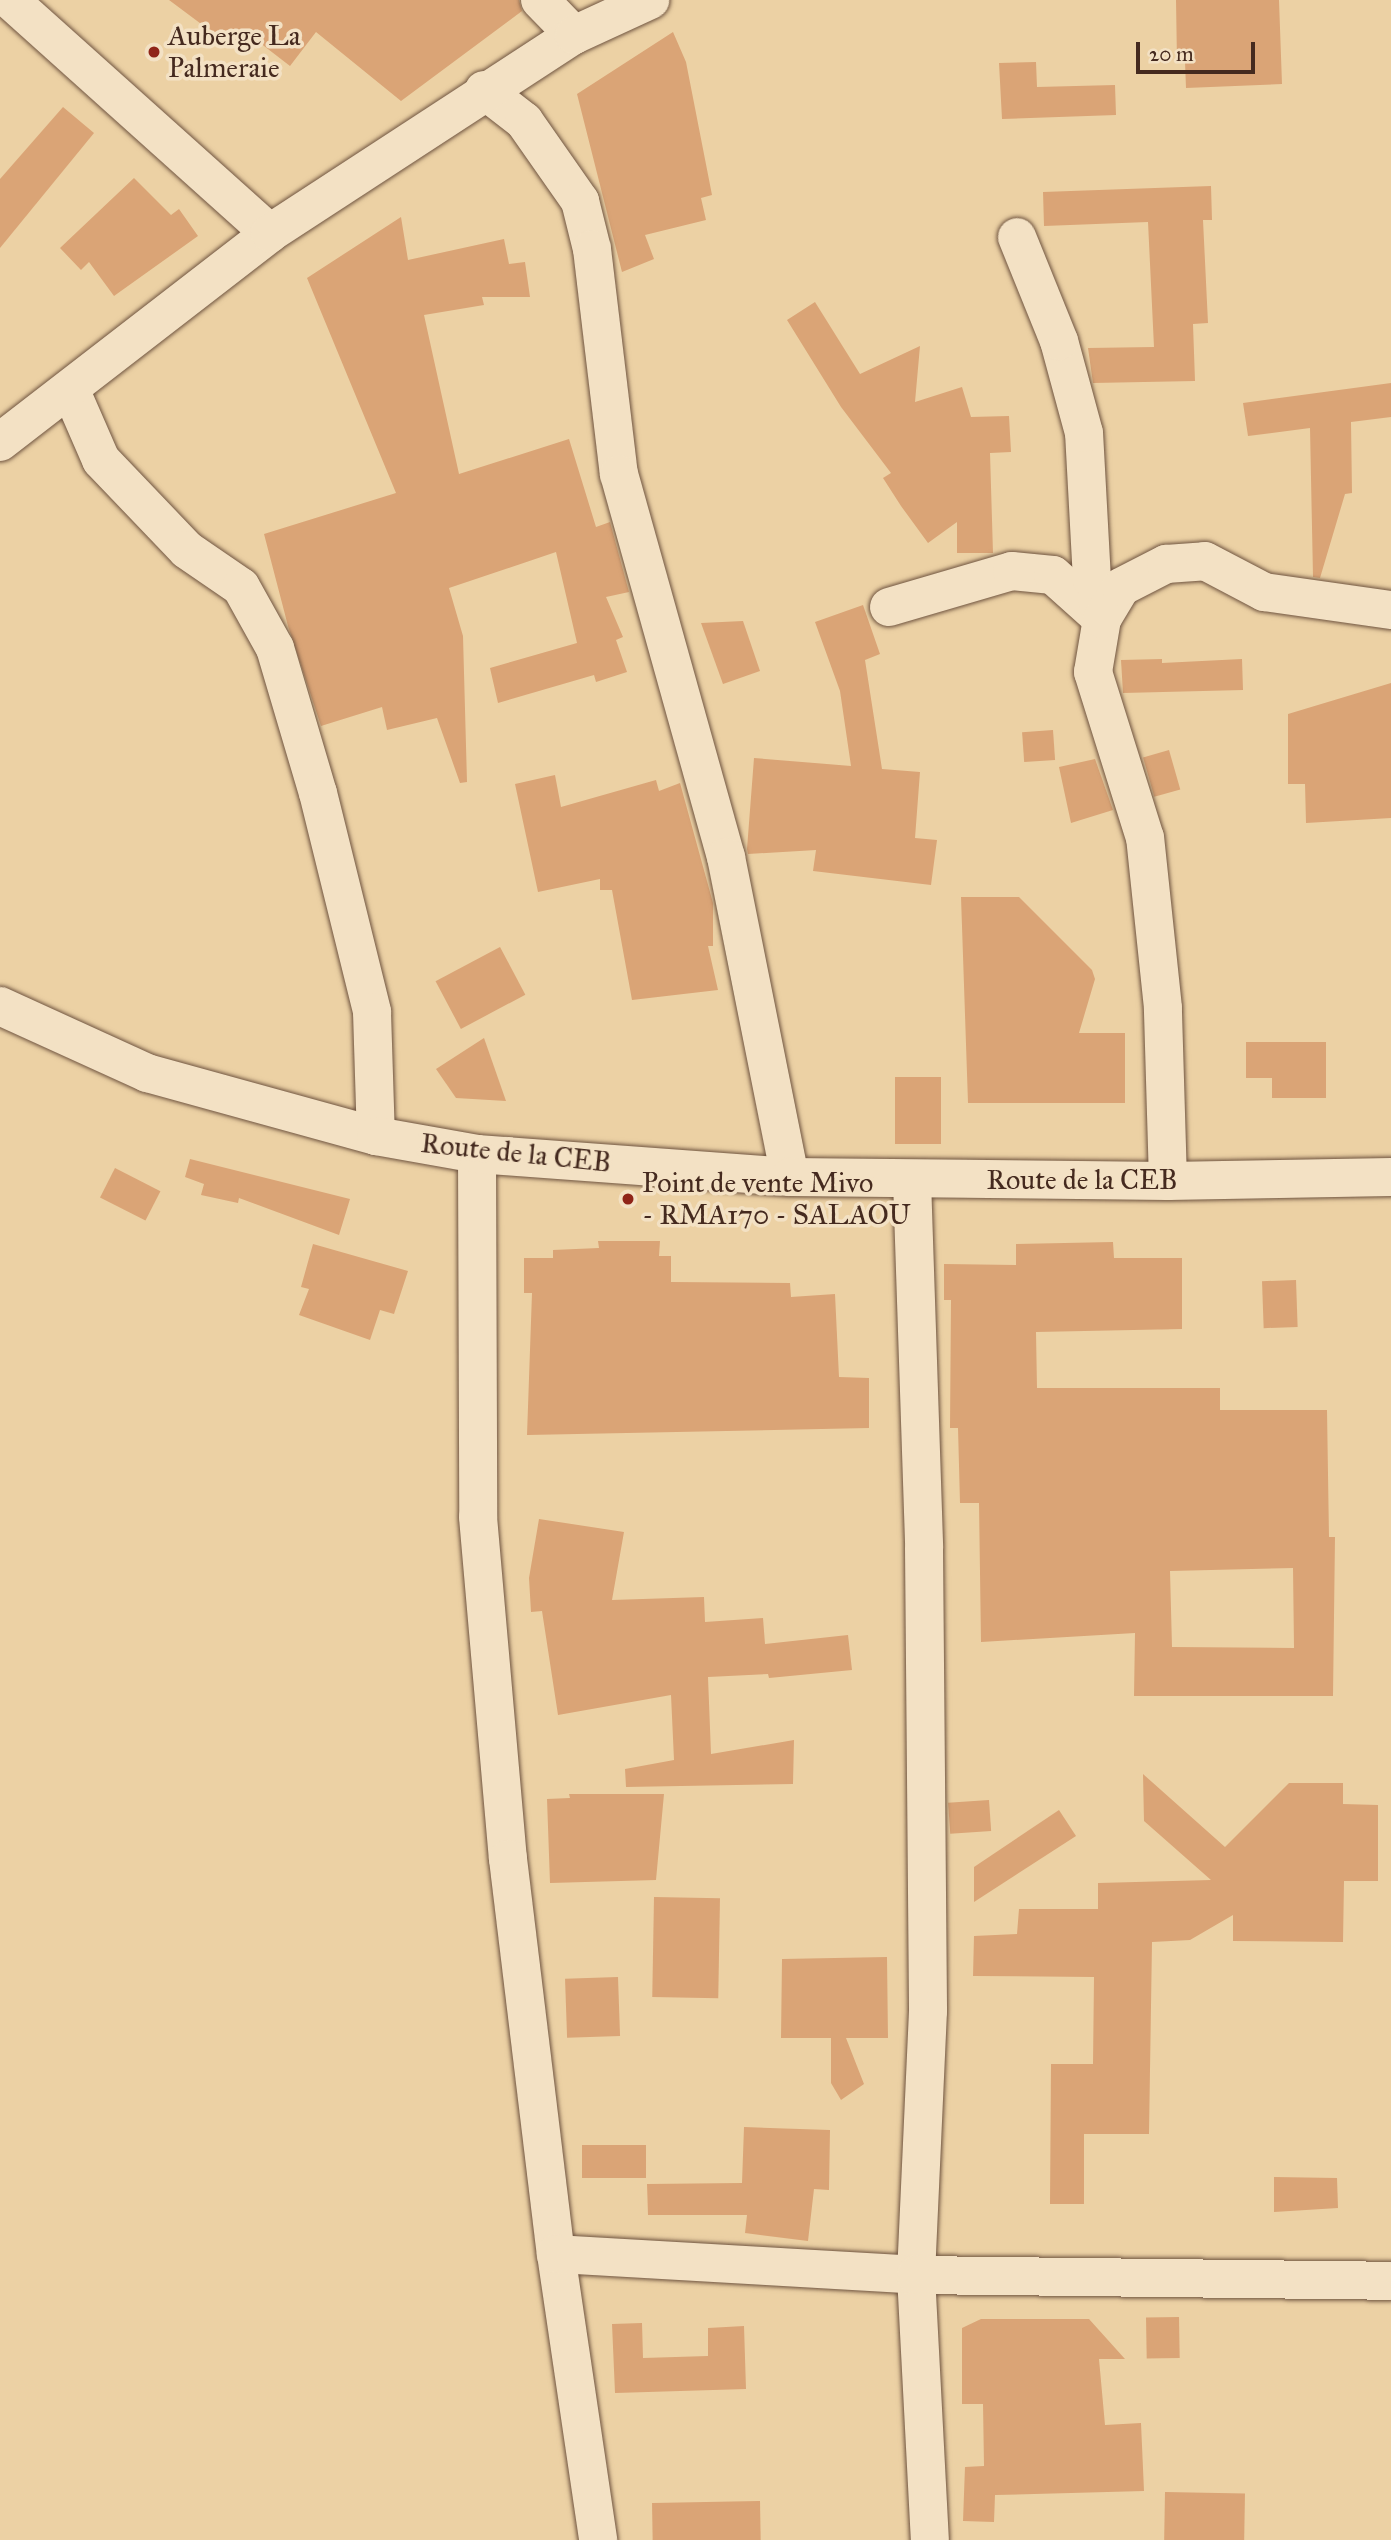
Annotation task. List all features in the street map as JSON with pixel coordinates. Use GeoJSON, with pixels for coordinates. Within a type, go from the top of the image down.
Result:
{"type":"FeatureCollection","features":[{"type":"Feature","properties":{"kind":"street"},"geometry":{"type":"LineString","coordinates":[[10,0],[270,233]]}},
{"type":"Feature","properties":{"kind":"street"},"geometry":{"type":"LineString","coordinates":[[540,0],[573,35]]}},
{"type":"Feature","properties":{"kind":"street"},"geometry":{"type":"LineString","coordinates":[[6,430],[71,391],[270,233],[484,90],[573,35],[650,0]]}},
{"type":"Feature","properties":{"kind":"street"},"geometry":{"type":"LineString","coordinates":[[484,90],[524,121],[580,201],[592,249],[619,474],[726,857],[790,1177]]}},
{"type":"Feature","properties":{"kind":"street"},"geometry":{"type":"LineString","coordinates":[[1017,237],[1059,341],[1084,433],[1092,580],[1102,619]]}},
{"type":"Feature","properties":{"kind":"street"},"geometry":{"type":"LineString","coordinates":[[71,391],[102,460],[187,550],[242,587],[275,648],[318,793],[372,1012],[376,1136]]}},
{"type":"Feature","properties":{"kind":"street"},"geometry":{"type":"LineString","coordinates":[[1168,1181],[1163,1008],[1145,838],[1093,672],[1102,619],[1121,587],[1166,564],[1205,561],[1265,592],[1374,611],[1391,610]]}},
{"type":"Feature","properties":{"kind":"street"},"geometry":{"type":"LineString","coordinates":[[889,607],[1012,571],[1053,575],[1102,619]]}},
{"type":"Feature","properties":{"kind":"street","name":"Route de la CEB"},"geometry":{"type":"LineString","coordinates":[[0,1006],[147,1073],[376,1136],[477,1154],[790,1177],[1168,1181],[1391,1177]]}},
{"type":"Feature","properties":{"kind":"street"},"geometry":{"type":"LineString","coordinates":[[477,1154],[478,1517],[508,1858],[556,2254],[598,2540]]}},
{"type":"Feature","properties":{"kind":"street"},"geometry":{"type":"LineString","coordinates":[[912,1180],[924,1548],[928,2011],[916,2275],[930,2540]]}},
{"type":"Feature","properties":{"kind":"street"},"geometry":{"type":"LineString","coordinates":[[556,2254],[916,2275],[1391,2281]]}},
{"type":"Feature","properties":{"kind":"building"},"geometry":{"type":"Polygon","coordinates":[[[169,0],[519,0],[522,11],[401,101],[316,32],[290,66],[247,33],[232,47],[169,0]]]}},
{"type":"Feature","properties":{"kind":"building"},"geometry":{"type":"Polygon","coordinates":[[[1176,0],[1279,0],[1282,84],[1186,88],[1185,62],[1177,62],[1176,0]]]}},
{"type":"Feature","properties":{"kind":"building"},"geometry":{"type":"Polygon","coordinates":[[[673,32],[686,62],[712,195],[701,198],[706,220],[645,235],[654,259],[622,272],[577,94],[673,32]]]}},
{"type":"Feature","properties":{"kind":"building"},"geometry":{"type":"Polygon","coordinates":[[[1036,62],[1037,87],[1115,85],[1116,115],[1002,119],[999,63],[1036,62]]]}},
{"type":"Feature","properties":{"kind":"building"},"geometry":{"type":"Polygon","coordinates":[[[63,107],[94,133],[0,248],[0,179],[63,107]]]}},
{"type":"Feature","properties":{"kind":"building"},"geometry":{"type":"Polygon","coordinates":[[[134,178],[171,215],[179,209],[198,236],[114,296],[89,262],[81,270],[60,248],[134,178]]]}},
{"type":"Feature","properties":{"kind":"building"},"geometry":{"type":"Polygon","coordinates":[[[1211,186],[1212,220],[1203,220],[1208,323],[1193,324],[1195,381],[1093,383],[1088,348],[1154,347],[1148,222],[1044,226],[1043,192],[1211,186]]]}},
{"type":"Feature","properties":{"kind":"building"},"geometry":{"type":"Polygon","coordinates":[[[401,217],[408,260],[504,239],[509,264],[525,262],[530,297],[482,297],[484,305],[424,315],[459,474],[569,439],[596,527],[610,522],[629,592],[606,597],[623,637],[616,640],[627,672],[596,682],[594,675],[498,703],[490,668],[577,643],[556,552],[449,588],[463,636],[467,782],[460,783],[437,718],[387,730],[382,707],[321,726],[288,626],[264,534],[396,493],[307,278],[401,217]]]}},
{"type":"Feature","properties":{"kind":"building"},"geometry":{"type":"Polygon","coordinates":[[[815,302],[860,374],[920,346],[915,402],[962,387],[971,417],[1009,416],[1011,452],[990,453],[993,553],[957,553],[957,522],[928,543],[901,506],[883,478],[891,473],[841,407],[787,320],[815,302]]]}},
{"type":"Feature","properties":{"kind":"building"},"geometry":{"type":"Polygon","coordinates":[[[1391,383],[1391,417],[1351,422],[1352,493],[1345,494],[1320,578],[1313,577],[1310,428],[1248,436],[1243,403],[1391,383]]]}},
{"type":"Feature","properties":{"kind":"building"},"geometry":{"type":"Polygon","coordinates":[[[863,605],[880,654],[865,660],[882,769],[920,772],[915,838],[937,840],[931,885],[813,871],[816,850],[748,854],[754,758],[851,766],[840,691],[815,622],[863,605]]]}},
{"type":"Feature","properties":{"kind":"building"},"geometry":{"type":"Polygon","coordinates":[[[743,621],[760,671],[723,684],[701,623],[743,621]]]}},
{"type":"Feature","properties":{"kind":"building"},"geometry":{"type":"Polygon","coordinates":[[[1162,659],[1162,663],[1242,659],[1243,690],[1123,693],[1121,660],[1162,659]]]}},
{"type":"Feature","properties":{"kind":"building"},"geometry":{"type":"Polygon","coordinates":[[[1391,683],[1391,818],[1306,823],[1305,784],[1288,784],[1288,714],[1391,683]]]}},
{"type":"Feature","properties":{"kind":"building"},"geometry":{"type":"Polygon","coordinates":[[[1053,730],[1055,760],[1024,762],[1022,732],[1053,730]]]}},
{"type":"Feature","properties":{"kind":"building"},"geometry":{"type":"Polygon","coordinates":[[[1169,750],[1180,789],[1154,797],[1143,757],[1169,750]]]}},
{"type":"Feature","properties":{"kind":"building"},"geometry":{"type":"Polygon","coordinates":[[[1095,759],[1113,810],[1071,823],[1059,767],[1095,759]]]}},
{"type":"Feature","properties":{"kind":"building"},"geometry":{"type":"Polygon","coordinates":[[[555,775],[561,807],[656,780],[659,791],[680,783],[713,903],[713,946],[708,946],[718,990],[632,1000],[612,890],[600,890],[600,879],[538,892],[515,784],[555,775]]]}},
{"type":"Feature","properties":{"kind":"building"},"geometry":{"type":"Polygon","coordinates":[[[961,897],[1019,897],[1092,970],[1095,979],[1079,1033],[1125,1033],[1125,1103],[968,1103],[961,897]]]}},
{"type":"Feature","properties":{"kind":"building"},"geometry":{"type":"Polygon","coordinates":[[[500,947],[525,995],[461,1029],[436,981],[500,947]]]}},
{"type":"Feature","properties":{"kind":"building"},"geometry":{"type":"Polygon","coordinates":[[[484,1038],[506,1101],[456,1098],[436,1069],[484,1038]]]}},
{"type":"Feature","properties":{"kind":"building"},"geometry":{"type":"Polygon","coordinates":[[[1246,1042],[1326,1042],[1326,1098],[1272,1098],[1272,1078],[1246,1078],[1246,1042]]]}},
{"type":"Feature","properties":{"kind":"building"},"geometry":{"type":"Polygon","coordinates":[[[895,1077],[941,1077],[941,1144],[895,1144],[895,1077]]]}},
{"type":"Feature","properties":{"kind":"building"},"geometry":{"type":"Polygon","coordinates":[[[190,1159],[350,1199],[339,1235],[239,1198],[238,1203],[201,1195],[204,1184],[185,1177],[190,1159]]]}},
{"type":"Feature","properties":{"kind":"building"},"geometry":{"type":"Polygon","coordinates":[[[115,1168],[160,1191],[145,1221],[100,1197],[115,1168]]]}},
{"type":"Feature","properties":{"kind":"building"},"geometry":{"type":"Polygon","coordinates":[[[598,1241],[660,1241],[659,1256],[671,1256],[671,1282],[790,1283],[791,1297],[835,1294],[839,1377],[869,1378],[869,1428],[527,1435],[532,1293],[524,1293],[524,1258],[553,1258],[553,1250],[599,1248],[598,1241]]]}},
{"type":"Feature","properties":{"kind":"building"},"geometry":{"type":"Polygon","coordinates":[[[1113,1242],[1114,1258],[1182,1258],[1182,1329],[1036,1332],[1037,1388],[1220,1388],[1220,1410],[1327,1410],[1329,1537],[1335,1537],[1333,1696],[1134,1696],[1135,1633],[981,1642],[979,1503],[960,1503],[958,1428],[950,1428],[951,1300],[944,1300],[944,1264],[1016,1265],[1016,1244],[1113,1242]],[[1293,1568],[1170,1571],[1172,1647],[1294,1648],[1293,1568]]]}},
{"type":"Feature","properties":{"kind":"building"},"geometry":{"type":"Polygon","coordinates":[[[313,1244],[408,1271],[394,1314],[380,1310],[370,1340],[299,1315],[309,1289],[301,1287],[313,1244]]]}},
{"type":"Feature","properties":{"kind":"building"},"geometry":{"type":"Polygon","coordinates":[[[1296,1280],[1298,1327],[1264,1328],[1262,1281],[1296,1280]]]}},
{"type":"Feature","properties":{"kind":"building"},"geometry":{"type":"Polygon","coordinates":[[[539,1519],[624,1532],[612,1600],[704,1597],[705,1622],[763,1618],[765,1644],[848,1635],[852,1670],[769,1678],[768,1674],[708,1677],[711,1754],[794,1740],[793,1784],[626,1787],[625,1769],[674,1760],[671,1695],[558,1715],[542,1611],[531,1612],[529,1578],[539,1519]]]}},
{"type":"Feature","properties":{"kind":"building"},"geometry":{"type":"Polygon","coordinates":[[[1143,1774],[1225,1847],[1289,1783],[1343,1783],[1343,1804],[1378,1805],[1378,1881],[1344,1881],[1343,1942],[1233,1941],[1233,1915],[1190,1940],[1152,1942],[1149,2134],[1084,2134],[1084,2204],[1050,2204],[1051,2064],[1093,2064],[1094,1977],[973,1976],[974,1936],[1017,1934],[1019,1909],[1098,1909],[1098,1883],[1211,1880],[1144,1821],[1143,1774]]]}},
{"type":"Feature","properties":{"kind":"building"},"geometry":{"type":"Polygon","coordinates":[[[569,1794],[664,1794],[656,1880],[550,1883],[547,1799],[570,1798],[569,1794]]]}},
{"type":"Feature","properties":{"kind":"building"},"geometry":{"type":"Polygon","coordinates":[[[989,1800],[991,1831],[950,1834],[948,1803],[989,1800]]]}},
{"type":"Feature","properties":{"kind":"building"},"geometry":{"type":"Polygon","coordinates":[[[1059,1810],[1076,1836],[974,1902],[974,1867],[1059,1810]]]}},
{"type":"Feature","properties":{"kind":"building"},"geometry":{"type":"Polygon","coordinates":[[[654,1897],[720,1898],[718,1998],[652,1997],[654,1897]]]}},
{"type":"Feature","properties":{"kind":"building"},"geometry":{"type":"Polygon","coordinates":[[[887,1957],[888,2038],[846,2038],[864,2084],[841,2100],[831,2083],[831,2038],[781,2038],[782,1959],[887,1957]]]}},
{"type":"Feature","properties":{"kind":"building"},"geometry":{"type":"Polygon","coordinates":[[[618,1977],[620,2036],[567,2038],[565,1979],[618,1977]]]}},
{"type":"Feature","properties":{"kind":"building"},"geometry":{"type":"Polygon","coordinates":[[[744,2127],[830,2130],[829,2190],[814,2189],[808,2241],[745,2233],[747,2215],[648,2215],[647,2184],[742,2183],[744,2127]]]}},
{"type":"Feature","properties":{"kind":"building"},"geometry":{"type":"Polygon","coordinates":[[[582,2145],[646,2145],[646,2178],[582,2178],[582,2145]]]}},
{"type":"Feature","properties":{"kind":"building"},"geometry":{"type":"Polygon","coordinates":[[[1274,2177],[1337,2178],[1338,2208],[1274,2212],[1274,2177]]]}},
{"type":"Feature","properties":{"kind":"building"},"geometry":{"type":"Polygon","coordinates":[[[1179,2317],[1180,2358],[1147,2359],[1146,2318],[1179,2317]]]}},
{"type":"Feature","properties":{"kind":"building"},"geometry":{"type":"Polygon","coordinates":[[[981,2319],[1089,2319],[1125,2359],[1099,2359],[1105,2425],[1141,2423],[1144,2491],[995,2495],[994,2522],[963,2521],[965,2467],[984,2466],[983,2404],[962,2404],[962,2328],[981,2319]]]}},
{"type":"Feature","properties":{"kind":"building"},"geometry":{"type":"Polygon","coordinates":[[[642,2323],[643,2358],[708,2356],[708,2328],[744,2326],[746,2389],[615,2393],[612,2324],[642,2323]]]}},
{"type":"Feature","properties":{"kind":"building"},"geometry":{"type":"Polygon","coordinates":[[[1165,2492],[1245,2493],[1244,2540],[1164,2540],[1165,2492]]]}},
{"type":"Feature","properties":{"kind":"building"},"geometry":{"type":"Polygon","coordinates":[[[760,2501],[761,2540],[653,2540],[652,2503],[760,2501]]]}},
{"type":"Feature","properties":{"kind":"place","name":"Auberge La Palmeraie"},"geometry":{"type":"Point","coordinates":[154,52]}},
{"type":"Feature","properties":{"kind":"place","name":"Point de vente Mivo - RMA170 - SALAOU"},"geometry":{"type":"Point","coordinates":[628,1199]}}]}
